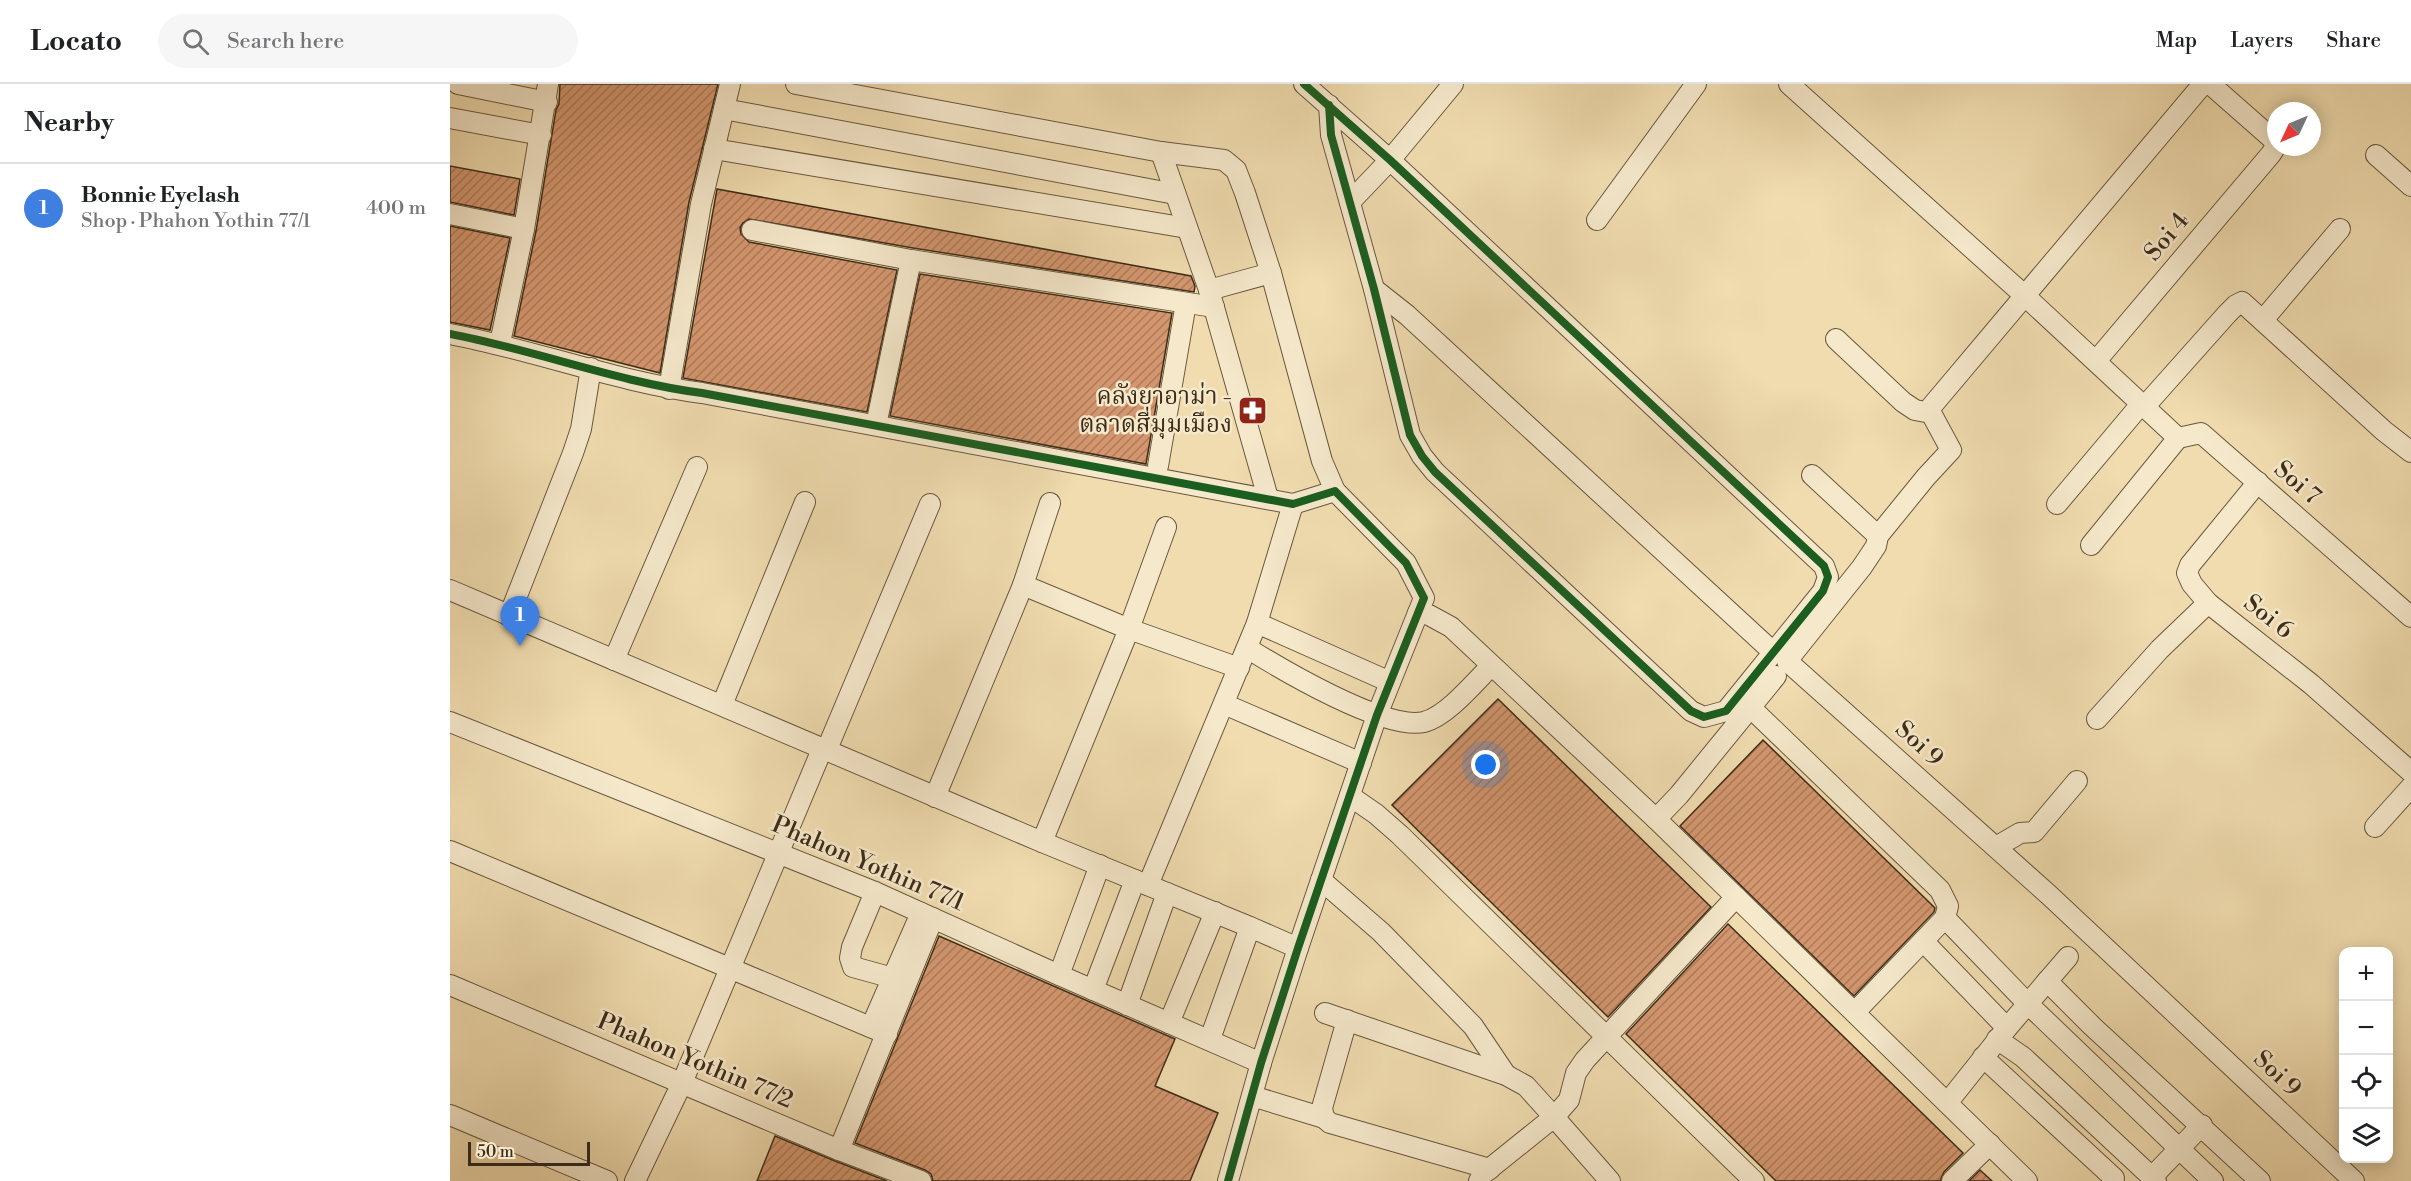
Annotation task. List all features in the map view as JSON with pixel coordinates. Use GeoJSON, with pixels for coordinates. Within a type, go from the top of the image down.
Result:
{"type":"FeatureCollection","features":[{"type":"Feature","properties":{"kind":"street"},"geometry":{"type":"LineString","coordinates":[[458,84],[548,93],[524,229],[500,343]]}},
{"type":"Feature","properties":{"kind":"street"},"geometry":{"type":"LineString","coordinates":[[669,388],[701,204],[730,84]]}},
{"type":"Feature","properties":{"kind":"street"},"geometry":{"type":"LineString","coordinates":[[796,84],[1161,152],[1224,160],[1236,170],[1271,273],[1322,460],[1335,491],[1406,563],[1424,598],[1377,715],[1298,948],[1228,1181]]}},
{"type":"Feature","properties":{"kind":"street"},"geometry":{"type":"LineString","coordinates":[[1304,84],[1329,105],[1390,160],[1824,566],[1828,577],[1823,591],[1726,711],[1704,717],[1691,711],[1436,472],[1422,456],[1410,435],[1374,289],[1331,135],[1329,105]]}},
{"type":"Feature","properties":{"kind":"street"},"geometry":{"type":"LineString","coordinates":[[1350,202],[1390,160],[1453,84]]}},
{"type":"Feature","properties":{"kind":"street"},"geometry":{"type":"LineString","coordinates":[[1597,220],[1696,84]]}},
{"type":"Feature","properties":{"kind":"street"},"geometry":{"type":"LineString","coordinates":[[1789,84],[2024,295],[2178,438],[2091,545]]}},
{"type":"Feature","properties":{"kind":"street"},"geometry":{"type":"LineString","coordinates":[[1836,339],[1903,402],[1915,410],[1931,413],[1931,407],[2203,84]]}},
{"type":"Feature","properties":{"kind":"street","name":"Soi 4"},"geometry":{"type":"LineString","coordinates":[[2210,84],[2267,136]]}},
{"type":"Feature","properties":{"kind":"street"},"geometry":{"type":"LineString","coordinates":[[724,109],[1175,194]]}},
{"type":"Feature","properties":{"kind":"street"},"geometry":{"type":"LineString","coordinates":[[450,118],[541,135]]}},
{"type":"Feature","properties":{"kind":"street"},"geometry":{"type":"LineString","coordinates":[[714,149],[1187,228]]}},
{"type":"Feature","properties":{"kind":"street"},"geometry":{"type":"LineString","coordinates":[[1161,152],[1211,298],[1268,498]]}},
{"type":"Feature","properties":{"kind":"street"},"geometry":{"type":"LineString","coordinates":[[2376,155],[2411,186]]}},
{"type":"Feature","properties":{"kind":"street","name":"Soi 4"},"geometry":{"type":"LineString","coordinates":[[2096,361],[2269,156]]}},
{"type":"Feature","properties":{"kind":"street"},"geometry":{"type":"LineString","coordinates":[[450,214],[524,229]]}},
{"type":"Feature","properties":{"kind":"street"},"geometry":{"type":"LineString","coordinates":[[2263,320],[2340,229]]}},
{"type":"Feature","properties":{"kind":"street"},"geometry":{"type":"LineString","coordinates":[[752,230],[911,260],[1186,303],[1211,298],[1271,273]]}},
{"type":"Feature","properties":{"kind":"street"},"geometry":{"type":"LineString","coordinates":[[876,425],[911,260]]}},
{"type":"Feature","properties":{"kind":"street"},"geometry":{"type":"LineString","coordinates":[[1374,289],[1407,315],[1773,652]]}},
{"type":"Feature","properties":{"kind":"street"},"geometry":{"type":"LineString","coordinates":[[2057,504],[2143,405],[2236,305],[2242,302],[2375,423],[2411,452]]}},
{"type":"Feature","properties":{"kind":"street"},"geometry":{"type":"LineString","coordinates":[[1158,466],[1186,303]]}},
{"type":"Feature","properties":{"kind":"street"},"geometry":{"type":"LineString","coordinates":[[450,334],[500,343],[669,388],[1293,504],[1335,491]]}},
{"type":"Feature","properties":{"kind":"street"},"geometry":{"type":"LineString","coordinates":[[509,616],[581,429],[591,368]]}},
{"type":"Feature","properties":{"kind":"street","name":"Soi 9"},"geometry":{"type":"LineString","coordinates":[[1931,413],[1951,450],[1878,536],[1876,546],[1862,567],[1787,661],[1996,847],[2354,1181]]}},
{"type":"Feature","properties":{"kind":"street","name":"Soi 7"},"geometry":{"type":"LineString","coordinates":[[2178,438],[2201,433],[2411,617]]}},
{"type":"Feature","properties":{"kind":"street"},"geometry":{"type":"LineString","coordinates":[[614,660],[697,467]]}},
{"type":"Feature","properties":{"kind":"street"},"geometry":{"type":"LineString","coordinates":[[1812,474],[1878,536]]}},
{"type":"Feature","properties":{"kind":"street","name":"Soi 6"},"geometry":{"type":"LineString","coordinates":[[2258,482],[2190,565],[2187,573],[2192,584],[2208,603],[2311,684],[2411,772]]}},
{"type":"Feature","properties":{"kind":"street"},"geometry":{"type":"LineString","coordinates":[[722,705],[805,502]]}},
{"type":"Feature","properties":{"kind":"street"},"geometry":{"type":"LineString","coordinates":[[935,796],[1023,585],[1050,503]]}},
{"type":"Feature","properties":{"kind":"street"},"geometry":{"type":"LineString","coordinates":[[635,1181],[682,1083],[930,504]]}},
{"type":"Feature","properties":{"kind":"street"},"geometry":{"type":"LineString","coordinates":[[1093,990],[1239,668],[1257,623],[1293,504]]}},
{"type":"Feature","properties":{"kind":"street"},"geometry":{"type":"LineString","coordinates":[[1042,842],[1129,629],[1166,526]]}},
{"type":"Feature","properties":{"kind":"street"},"geometry":{"type":"LineString","coordinates":[[1023,585],[1129,629],[1239,668]]}},
{"type":"Feature","properties":{"kind":"street"},"geometry":{"type":"LineString","coordinates":[[450,590],[1042,842],[1298,948]]}},
{"type":"Feature","properties":{"kind":"street"},"geometry":{"type":"LineString","coordinates":[[2097,719],[2160,649],[2208,603]]}},
{"type":"Feature","properties":{"kind":"street"},"geometry":{"type":"LineString","coordinates":[[1418,613],[1430,615],[1451,627],[1656,819],[2027,1181]]}},
{"type":"Feature","properties":{"kind":"street"},"geometry":{"type":"LineString","coordinates":[[1257,623],[1390,682]]}},
{"type":"Feature","properties":{"kind":"street"},"geometry":{"type":"LineString","coordinates":[[1247,648],[1321,691],[1377,715],[1423,722],[1437,717],[1491,666]]}},
{"type":"Feature","properties":{"kind":"street"},"geometry":{"type":"LineString","coordinates":[[1656,819],[1776,676]]}},
{"type":"Feature","properties":{"kind":"street"},"geometry":{"type":"LineString","coordinates":[[1224,704],[1361,763]]}},
{"type":"Feature","properties":{"kind":"street"},"geometry":{"type":"LineString","coordinates":[[1751,708],[1940,890],[1948,906],[1944,918],[1855,1012]]}},
{"type":"Feature","properties":{"kind":"street","name":"Phahon Yothin 77/1"},"geometry":{"type":"LineString","coordinates":[[450,722],[875,892],[1262,1063]]}},
{"type":"Feature","properties":{"kind":"street"},"geometry":{"type":"LineString","coordinates":[[1996,847],[2020,833],[2034,832],[2077,781]]}},
{"type":"Feature","properties":{"kind":"street"},"geometry":{"type":"LineString","coordinates":[[2375,827],[2411,787]]}},
{"type":"Feature","properties":{"kind":"street"},"geometry":{"type":"LineString","coordinates":[[1350,796],[1400,835],[1754,1181]]}},
{"type":"Feature","properties":{"kind":"street"},"geometry":{"type":"LineString","coordinates":[[450,851],[879,1030]]}},
{"type":"Feature","properties":{"kind":"street"},"geometry":{"type":"LineString","coordinates":[[1059,975],[1100,865]]}},
{"type":"Feature","properties":{"kind":"street"},"geometry":{"type":"LineString","coordinates":[[1321,880],[1382,932],[1473,1026],[1506,1075]]}},
{"type":"Feature","properties":{"kind":"street"},"geometry":{"type":"LineString","coordinates":[[875,892],[852,947],[850,958],[853,967],[893,978]]}},
{"type":"Feature","properties":{"kind":"street"},"geometry":{"type":"LineString","coordinates":[[1127,1005],[1167,893]]}},
{"type":"Feature","properties":{"kind":"street"},"geometry":{"type":"LineString","coordinates":[[1252,1096],[1324,1118],[1330,1123],[1484,1175],[1554,1117],[1569,1100],[1577,1070],[1737,897]]}},
{"type":"Feature","properties":{"kind":"street"},"geometry":{"type":"LineString","coordinates":[[1169,1023],[1215,912]]}},
{"type":"Feature","properties":{"kind":"street"},"geometry":{"type":"LineString","coordinates":[[879,1030],[927,916]]}},
{"type":"Feature","properties":{"kind":"street"},"geometry":{"type":"LineString","coordinates":[[839,1150],[879,1030],[893,978],[927,916]]}},
{"type":"Feature","properties":{"kind":"street"},"geometry":{"type":"LineString","coordinates":[[1944,918],[2028,1004],[2213,1181]]}},
{"type":"Feature","properties":{"kind":"street"},"geometry":{"type":"LineString","coordinates":[[1210,1040],[1251,927]]}},
{"type":"Feature","properties":{"kind":"street"},"geometry":{"type":"LineString","coordinates":[[1923,941],[2023,1057],[2154,1179],[2179,1148],[2202,1125]]}},
{"type":"Feature","properties":{"kind":"street"},"geometry":{"type":"LineString","coordinates":[[1948,1102],[2068,957]]}},
{"type":"Feature","properties":{"kind":"street"},"geometry":{"type":"LineString","coordinates":[[2048,981],[2092,1026],[2202,1125],[2260,1181]]}},
{"type":"Feature","properties":{"kind":"street","name":"Phahon Yothin 77/2"},"geometry":{"type":"LineString","coordinates":[[450,985],[839,1150],[921,1181]]}},
{"type":"Feature","properties":{"kind":"street"},"geometry":{"type":"LineString","coordinates":[[1325,1012],[1506,1075],[1526,1086],[1610,1181]]}},
{"type":"Feature","properties":{"kind":"street"},"geometry":{"type":"LineString","coordinates":[[1324,1118],[1322,1108],[1347,1020]]}},
{"type":"Feature","properties":{"kind":"street"},"geometry":{"type":"LineString","coordinates":[[1983,1058],[2114,1178]]}},
{"type":"Feature","properties":{"kind":"street"},"geometry":{"type":"LineString","coordinates":[[450,1115],[607,1181]]}},
{"type":"Feature","properties":{"kind":"street"},"geometry":{"type":"LineString","coordinates":[[1952,1181],[1990,1144]]}},
{"type":"Feature","properties":{"kind":"building"},"geometry":{"type":"Polygon","coordinates":[[[560,84],[718,84],[689,202],[660,373],[514,336],[536,231],[556,110],[559,104],[560,84]]]}},
{"type":"Feature","properties":{"kind":"building"},"geometry":{"type":"Polygon","coordinates":[[[450,166],[520,179],[514,215],[450,202],[450,166]]]}},
{"type":"Feature","properties":{"kind":"building"},"geometry":{"type":"Polygon","coordinates":[[[717,189],[1191,276],[1195,286],[1194,292],[913,248],[749,219],[740,228],[741,234],[749,242],[897,270],[867,412],[683,378],[717,189]]]}},
{"type":"Feature","properties":{"kind":"building"},"geometry":{"type":"Polygon","coordinates":[[[450,226],[510,238],[490,330],[450,322],[450,226]]]}},
{"type":"Feature","properties":{"kind":"building"},"geometry":{"type":"Polygon","coordinates":[[[920,274],[1172,313],[1146,464],[890,416],[920,274]]]}},
{"type":"Feature","properties":{"kind":"building"},"geometry":{"type":"Polygon","coordinates":[[[1498,699],[1711,907],[1608,1017],[1392,805],[1498,699]]]}},
{"type":"Feature","properties":{"kind":"building"},"geometry":{"type":"Polygon","coordinates":[[[1763,740],[1935,908],[1934,912],[1854,996],[1680,826],[1763,740]]]}},
{"type":"Feature","properties":{"kind":"building"},"geometry":{"type":"Polygon","coordinates":[[[1728,924],[1963,1153],[1944,1172],[1940,1181],[1776,1181],[1626,1034],[1728,924]]]}},
{"type":"Feature","properties":{"kind":"building"},"geometry":{"type":"Polygon","coordinates":[[[939,936],[1175,1039],[1155,1086],[1218,1113],[1190,1181],[933,1181],[931,1174],[925,1170],[855,1143],[939,936]]]}},
{"type":"Feature","properties":{"kind":"building"},"geometry":{"type":"Polygon","coordinates":[[[775,1136],[835,1161],[887,1181],[757,1181],[775,1136]]]}},
{"type":"Feature","properties":{"kind":"building"},"geometry":{"type":"Polygon","coordinates":[[[1980,1170],[1992,1181],[1969,1181],[1980,1170]]]}},
{"type":"Feature","properties":{"kind":"cycle path"},"geometry":{"type":"LineString","coordinates":[[1304,84],[1390,160],[1824,566],[1828,577],[1823,591],[1726,711],[1704,717],[1691,711],[1435,472],[1422,456],[1410,435],[1374,289],[1331,135],[1329,105]]}},
{"type":"Feature","properties":{"kind":"cycle path"},"geometry":{"type":"LineString","coordinates":[[450,334],[670,388],[1293,504],[1335,491],[1406,563],[1424,598],[1377,715],[1298,948],[1261,1063],[1228,1181]]}},
{"type":"Feature","properties":{"kind":"place","name":"คลังยาอาม่า - ตลาดสี่มุมเมือง"},"geometry":{"type":"Point","coordinates":[1253,411]}},
{"type":"Feature","properties":{"kind":"place","name":"Bonnie Eyelash"},"geometry":{"type":"Point","coordinates":[520,646]}}]}
